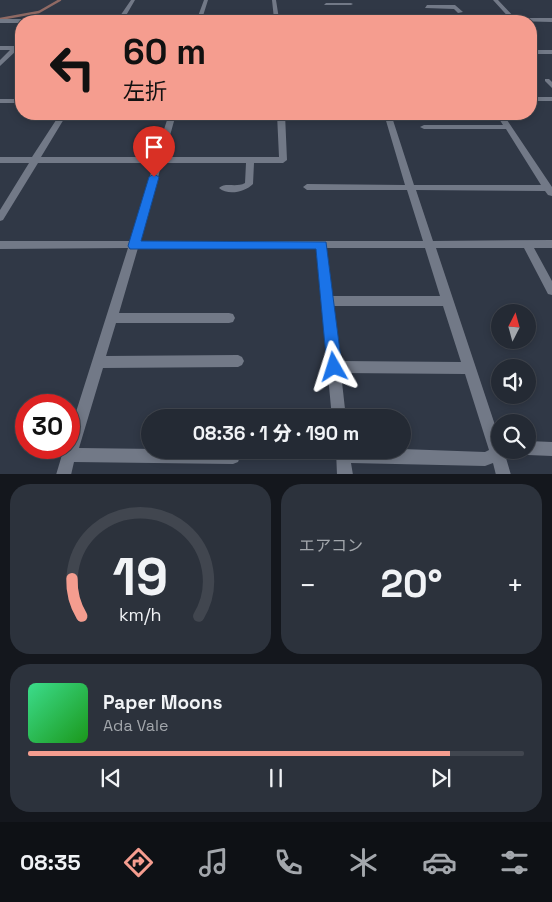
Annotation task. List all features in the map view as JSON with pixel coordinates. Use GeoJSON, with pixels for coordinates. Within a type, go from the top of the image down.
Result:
{"type":"FeatureCollection","features":[{"type":"Feature","properties":{"kind":"street"},"geometry":{"type":"LineString","coordinates":[[123,15],[132,0]]}},
{"type":"Feature","properties":{"kind":"street"},"geometry":{"type":"LineString","coordinates":[[201,15],[206,0]]}},
{"type":"Feature","properties":{"kind":"street"},"geometry":{"type":"LineString","coordinates":[[274,0],[276,15]]}},
{"type":"Feature","properties":{"kind":"street"},"geometry":{"type":"LineString","coordinates":[[423,0],[433,15]]}},
{"type":"Feature","properties":{"kind":"street"},"geometry":{"type":"LineString","coordinates":[[495,0],[509,15]]}},
{"type":"Feature","properties":{"kind":"street"},"geometry":{"type":"LineString","coordinates":[[326,4],[350,2],[354,15]]}},
{"type":"Feature","properties":{"kind":"street"},"geometry":{"type":"LineString","coordinates":[[427,7],[455,7],[460,12]]}},
{"type":"Feature","properties":{"kind":"street"},"geometry":{"type":"LineString","coordinates":[[537,20],[552,20]]}},
{"type":"Feature","properties":{"kind":"street"},"geometry":{"type":"LineString","coordinates":[[0,21],[15,21]]}},
{"type":"Feature","properties":{"kind":"street"},"geometry":{"type":"LineString","coordinates":[[0,48],[15,48]]}},
{"type":"Feature","properties":{"kind":"street"},"geometry":{"type":"LineString","coordinates":[[0,64],[15,51]]}},
{"type":"Feature","properties":{"kind":"street"},"geometry":{"type":"LineString","coordinates":[[537,52],[552,52]]}},
{"type":"Feature","properties":{"kind":"street"},"geometry":{"type":"LineString","coordinates":[[547,80],[552,86]]}},
{"type":"Feature","properties":{"kind":"street"},"geometry":{"type":"LineString","coordinates":[[537,99],[552,99]]}},
{"type":"Feature","properties":{"kind":"street"},"geometry":{"type":"LineString","coordinates":[[0,101],[15,100]]}},
{"type":"Feature","properties":{"kind":"street"},"geometry":{"type":"LineString","coordinates":[[0,218],[59,120]]}},
{"type":"Feature","properties":{"kind":"street"},"geometry":{"type":"LineString","coordinates":[[80,420],[134,246],[170,120]]}},
{"type":"Feature","properties":{"kind":"street"},"geometry":{"type":"LineString","coordinates":[[0,160],[282,160],[281,120]]}},
{"type":"Feature","properties":{"kind":"street"},"geometry":{"type":"LineString","coordinates":[[389,120],[430,245],[446,301],[469,368],[491,422]]}},
{"type":"Feature","properties":{"kind":"street"},"geometry":{"type":"LineString","coordinates":[[505,120],[549,186]]}},
{"type":"Feature","properties":{"kind":"street"},"geometry":{"type":"LineString","coordinates":[[424,126],[510,127]]}},
{"type":"Feature","properties":{"kind":"street"},"geometry":{"type":"LineString","coordinates":[[223,188],[240,189],[249,184],[250,160]]}},
{"type":"Feature","properties":{"kind":"street"},"geometry":{"type":"LineString","coordinates":[[307,187],[549,186]]}},
{"type":"Feature","properties":{"kind":"street"},"geometry":{"type":"LineString","coordinates":[[527,244],[552,291]]}},
{"type":"Feature","properties":{"kind":"street"},"geometry":{"type":"LineString","coordinates":[[0,245],[552,244]]}},
{"type":"Feature","properties":{"kind":"street"},"geometry":{"type":"LineString","coordinates":[[322,245],[339,409]]}},
{"type":"Feature","properties":{"kind":"street"},"geometry":{"type":"LineString","coordinates":[[328,301],[446,301]]}},
{"type":"Feature","properties":{"kind":"street"},"geometry":{"type":"LineString","coordinates":[[112,318],[229,318]]}},
{"type":"Feature","properties":{"kind":"street"},"geometry":{"type":"LineString","coordinates":[[98,362],[238,361]]}},
{"type":"Feature","properties":{"kind":"street"},"geometry":{"type":"LineString","coordinates":[[334,367],[469,368]]}},
{"type":"Feature","properties":{"kind":"street"},"geometry":{"type":"LineString","coordinates":[[536,448],[552,449]]}},
{"type":"Feature","properties":{"kind":"street"},"geometry":{"type":"LineString","coordinates":[[80,455],[141,455]]}},
{"type":"Feature","properties":{"kind":"street"},"geometry":{"type":"LineString","coordinates":[[411,456],[485,459],[491,457]]}},
{"type":"Feature","properties":{"kind":"street"},"geometry":{"type":"LineString","coordinates":[[63,474],[68,459]]}},
{"type":"Feature","properties":{"kind":"street"},"geometry":{"type":"LineString","coordinates":[[344,459],[345,474]]}},
{"type":"Feature","properties":{"kind":"street"},"geometry":{"type":"LineString","coordinates":[[503,459],[504,474]]}},
{"type":"Feature","properties":{"kind":"waterway"},"geometry":{"type":"LineString","coordinates":[[22,15],[39,12],[60,0]]}},
{"type":"Feature","properties":{"kind":"waterway"},"geometry":{"type":"LineString","coordinates":[[0,19],[15,16]]}},
{"type":"Feature","properties":{"kind":"route"},"geometry":{"type":"LineString","coordinates":[[154,177],[134,246],[322,245],[334,367]]}}]}
